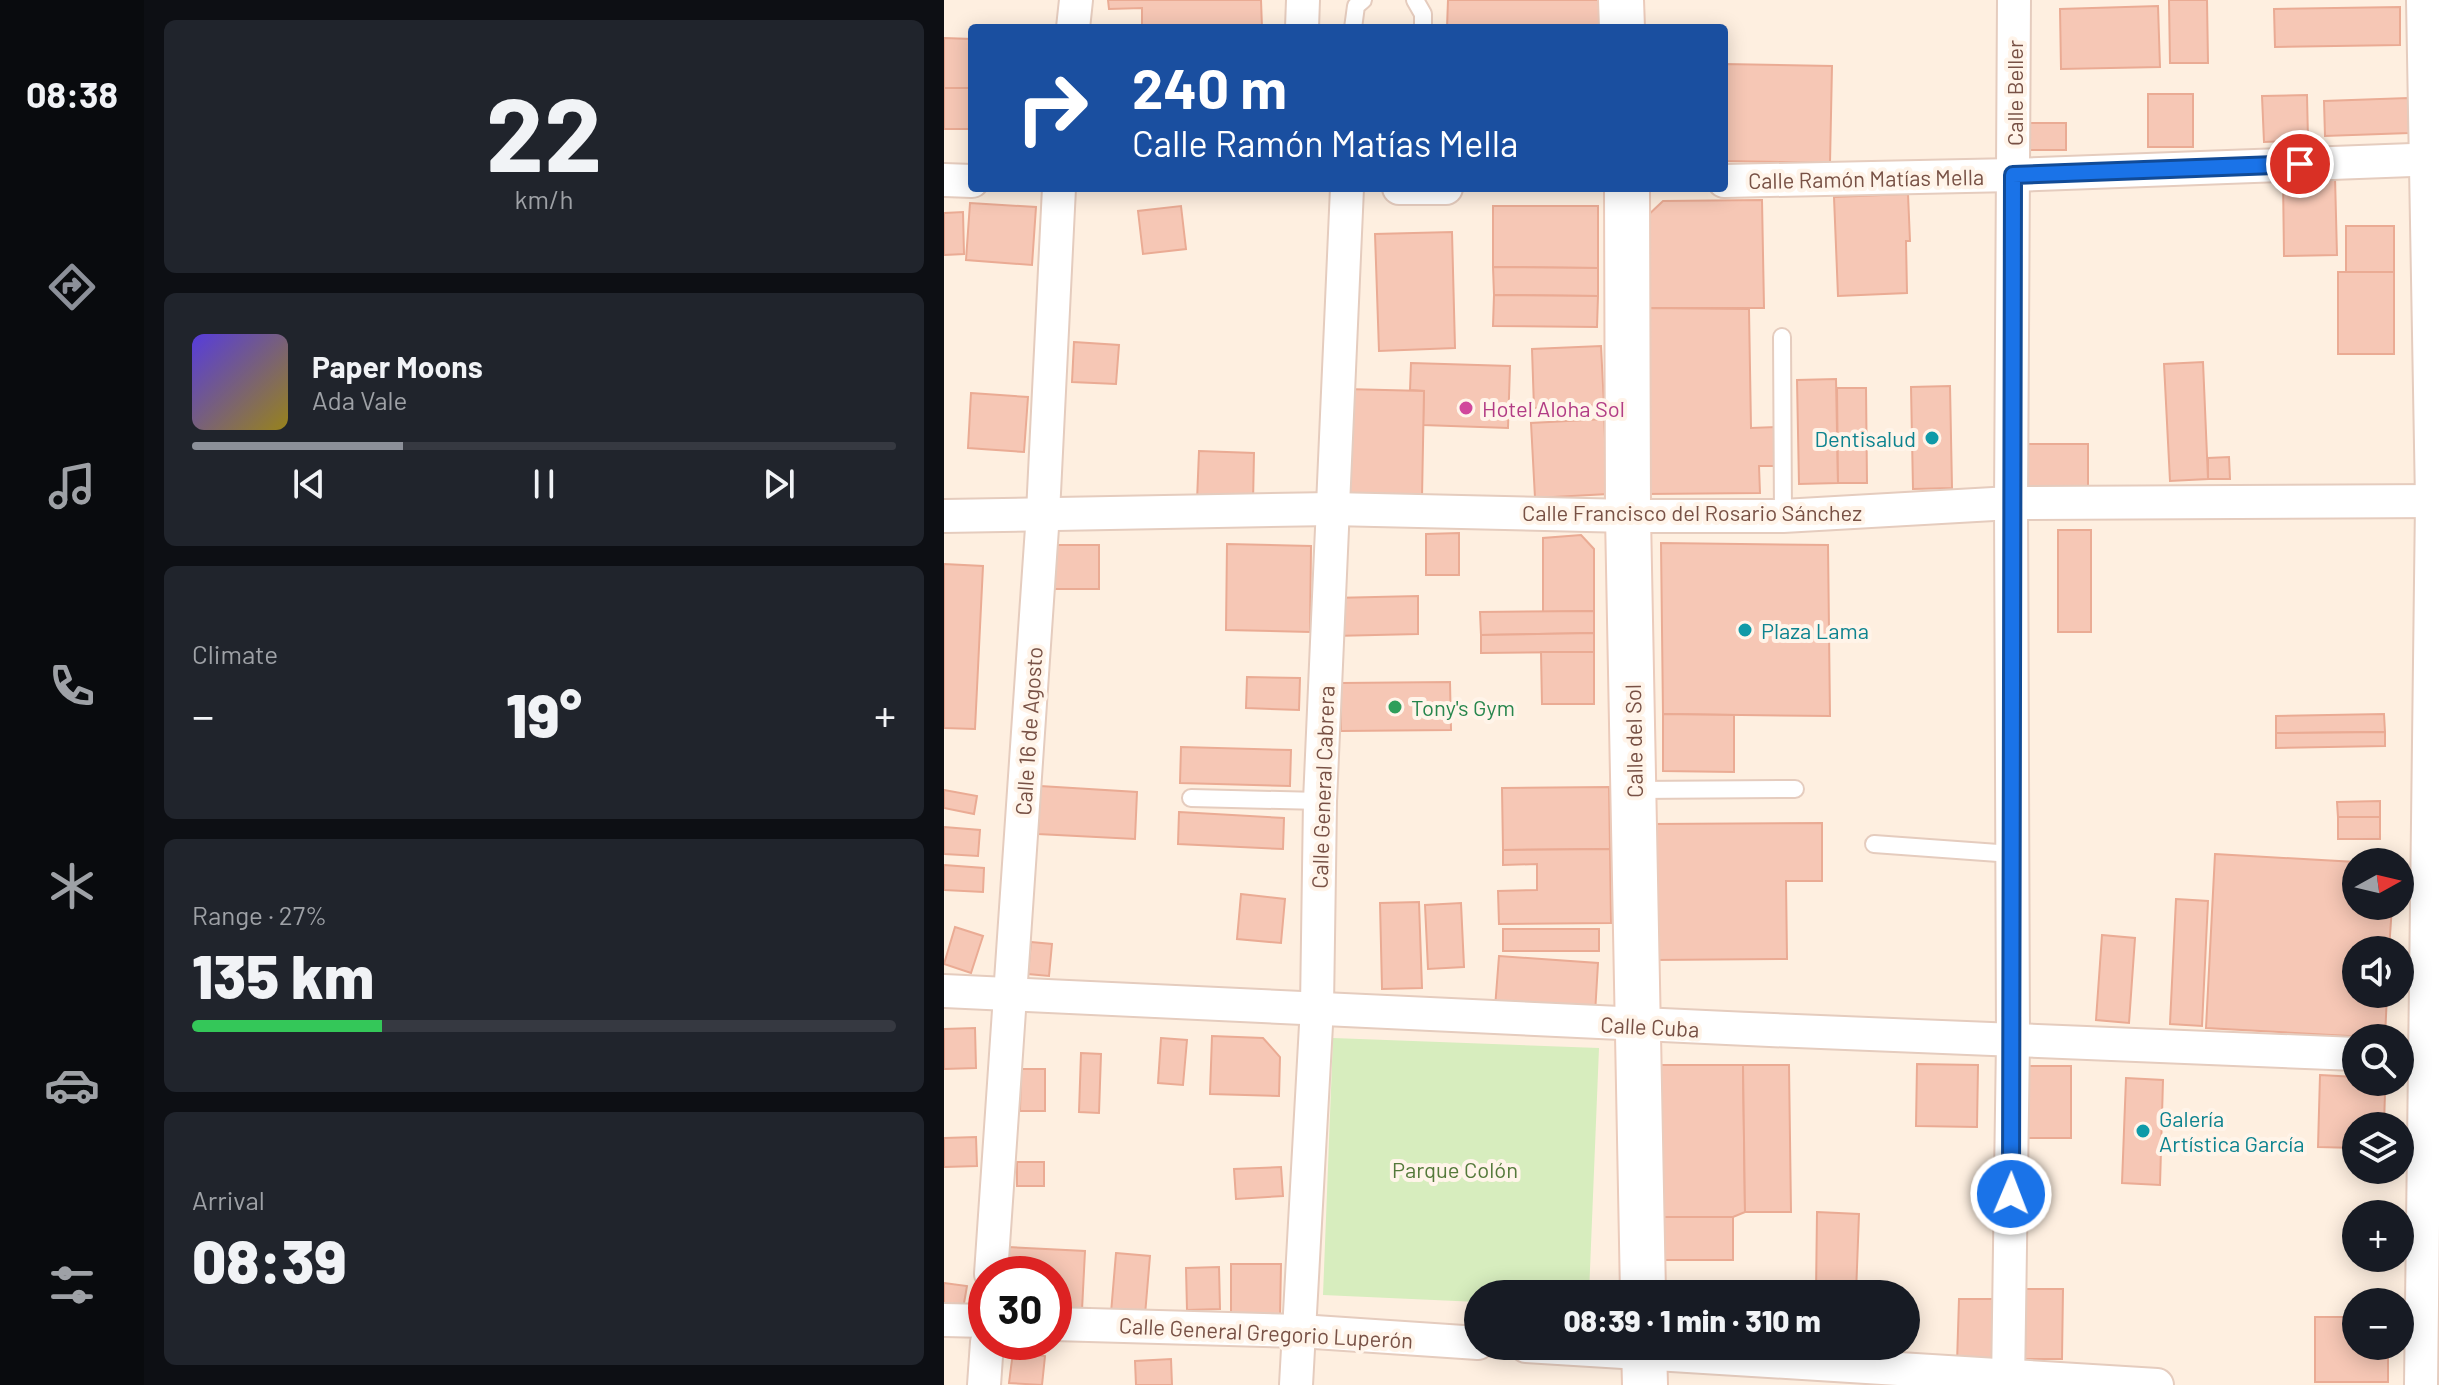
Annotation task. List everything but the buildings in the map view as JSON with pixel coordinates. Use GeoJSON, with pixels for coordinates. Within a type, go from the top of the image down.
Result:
{"type":"FeatureCollection","features":[{"type":"Feature","properties":{"kind":"main road"},"geometry":{"type":"LineString","coordinates":[[1621,0],[1622,24]]}},
{"type":"Feature","properties":{"kind":"main road","name":"Calle del Sol"},"geometry":{"type":"LineString","coordinates":[[1627,192],[1628,516],[1643,1280]]}},
{"type":"Feature","properties":{"kind":"street"},"geometry":{"type":"LineString","coordinates":[[1073,24],[1076,0]]}},
{"type":"Feature","properties":{"kind":"street"},"geometry":{"type":"LineString","coordinates":[[1302,24],[1303,0]]}},
{"type":"Feature","properties":{"kind":"street","name":"Calle Beller"},"geometry":{"type":"LineString","coordinates":[[2008,1381],[2013,1041],[2011,503],[2014,0]]}},
{"type":"Feature","properties":{"kind":"street"},"geometry":{"type":"LineString","coordinates":[[2421,1385],[2421,1056],[2435,501],[2434,159],[2423,0]]}},
{"type":"Feature","properties":{"kind":"street","name":"Calle Ramón Matías Mella"},"geometry":{"type":"LineString","coordinates":[[1728,181],[2013,175],[2434,159]]}},
{"type":"Feature","properties":{"kind":"street"},"geometry":{"type":"LineString","coordinates":[[944,180],[968,181]]}},
{"type":"Feature","properties":{"kind":"street","name":"Calle 16 de Agosto"},"geometry":{"type":"LineString","coordinates":[[992,1256],[1043,513],[1059,192]]}},
{"type":"Feature","properties":{"kind":"street","name":"Calle General Cabrera"},"geometry":{"type":"LineString","coordinates":[[1296,1385],[1317,1007],[1320,801],[1347,192]]}},
{"type":"Feature","properties":{"kind":"street","name":"Calle Francisco del Rosario Sánchez"},"geometry":{"type":"LineString","coordinates":[[944,516],[1332,509],[1628,516],[1783,516],[2011,503],[2435,501]]}},
{"type":"Feature","properties":{"kind":"street","name":"Calle Cuba"},"geometry":{"type":"LineString","coordinates":[[944,991],[1317,1007],[1638,1026],[2342,1053]]}},
{"type":"Feature","properties":{"kind":"street"},"geometry":{"type":"LineString","coordinates":[[944,1320],[968,1321]]}},
{"type":"Feature","properties":{"kind":"street","name":"Calle General Gregorio Luperón"},"geometry":{"type":"LineString","coordinates":[[1072,1325],[1300,1331],[1464,1342]]}},
{"type":"Feature","properties":{"kind":"street"},"geometry":{"type":"LineString","coordinates":[[984,1385],[986,1360]]}},
{"type":"Feature","properties":{"kind":"street"},"geometry":{"type":"LineString","coordinates":[[1645,1362],[2008,1381],[2157,1385]]}},
{"type":"Feature","properties":{"kind":"lane"},"geometry":{"type":"LineString","coordinates":[[1354,24],[1356,6],[1363,0]]}},
{"type":"Feature","properties":{"kind":"lane"},"geometry":{"type":"LineString","coordinates":[[1415,0],[1423,14],[1423,24]]}},
{"type":"Feature","properties":{"kind":"lane"},"geometry":{"type":"LineString","coordinates":[[1782,337],[1783,516]]}},
{"type":"Feature","properties":{"kind":"lane"},"geometry":{"type":"LineString","coordinates":[[1634,790],[1795,789]]}},
{"type":"Feature","properties":{"kind":"lane"},"geometry":{"type":"LineString","coordinates":[[1191,798],[1320,801]]}},
{"type":"Feature","properties":{"kind":"lane"},"geometry":{"type":"LineString","coordinates":[[1874,844],[2012,854]]}},
{"type":"Feature","properties":{"kind":"green space","name":"Parque Colón"},"geometry":{"type":"Polygon","coordinates":[[[1333,1038],[1599,1048],[1590,1280],[1464,1280],[1464,1301],[1323,1295],[1333,1038]]]}},
{"type":"Feature","properties":{"kind":"place","name":"Hotel Aloha Sol"},"geometry":{"type":"Point","coordinates":[1466,408]}},
{"type":"Feature","properties":{"kind":"place","name":"Dentisalud"},"geometry":{"type":"Point","coordinates":[1932,438]}},
{"type":"Feature","properties":{"kind":"place","name":"Plaza Lama"},"geometry":{"type":"Point","coordinates":[1745,630]}},
{"type":"Feature","properties":{"kind":"place","name":"Tony's Gym"},"geometry":{"type":"Point","coordinates":[1395,707]}},
{"type":"Feature","properties":{"kind":"place","name":"Galería Artística García"},"geometry":{"type":"Point","coordinates":[2143,1131]}},
{"type":"Feature","properties":{"kind":"route"},"geometry":{"type":"LineString","coordinates":[[2011,1194],[2013,175],[2300,164]]}}]}
